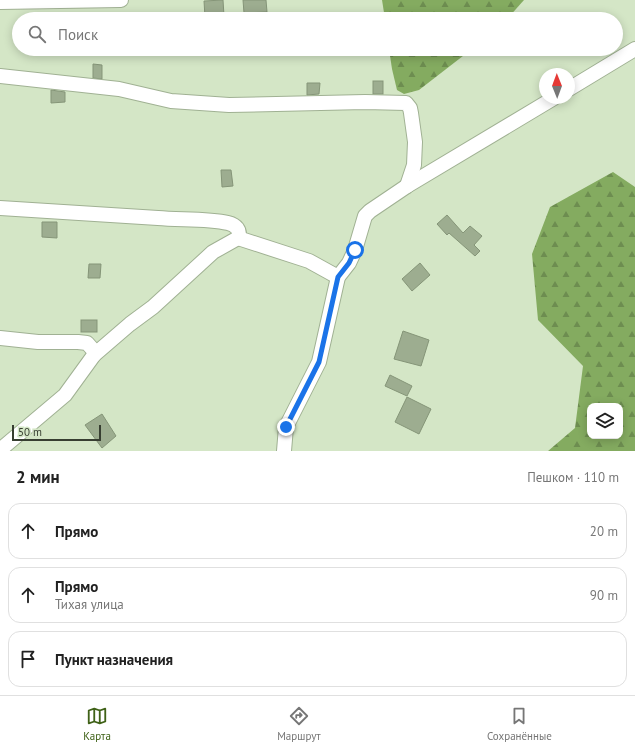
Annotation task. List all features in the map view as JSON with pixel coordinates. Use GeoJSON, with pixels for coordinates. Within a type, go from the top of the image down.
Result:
{"type":"FeatureCollection","features":[{"type":"Feature","properties":{"kind":"street"},"geometry":{"type":"LineString","coordinates":[[0,2],[120,0]]}},
{"type":"Feature","properties":{"kind":"street"},"geometry":{"type":"LineString","coordinates":[[575,85],[635,49]]}},
{"type":"Feature","properties":{"kind":"street"},"geometry":{"type":"LineString","coordinates":[[0,76],[119,89],[171,101],[229,105],[365,102],[406,103],[410,108],[415,142],[414,165],[407,186]]}},
{"type":"Feature","properties":{"kind":"street"},"geometry":{"type":"LineString","coordinates":[[284,451],[286,427],[319,362],[338,277],[349,263],[366,216],[370,211],[407,186],[544,104]]}},
{"type":"Feature","properties":{"kind":"street"},"geometry":{"type":"LineString","coordinates":[[0,208],[214,221],[228,223],[235,226],[239,232],[238,238]]}},
{"type":"Feature","properties":{"kind":"street"},"geometry":{"type":"LineString","coordinates":[[0,450],[65,395],[94,355],[130,324],[153,307],[213,252],[238,238],[309,261],[338,277]]}},
{"type":"Feature","properties":{"kind":"street"},"geometry":{"type":"LineString","coordinates":[[0,338],[38,342],[87,343],[95,352],[94,355]]}},
{"type":"Feature","properties":{"kind":"green space"},"geometry":{"type":"Polygon","coordinates":[[[382,0],[524,0],[513,12],[384,12],[382,0]]]}},
{"type":"Feature","properties":{"kind":"green space"},"geometry":{"type":"Polygon","coordinates":[[[390,56],[463,56],[419,90],[404,94],[397,90],[390,56]]]}},
{"type":"Feature","properties":{"kind":"green space"},"geometry":{"type":"Polygon","coordinates":[[[613,172],[635,187],[635,451],[548,451],[575,428],[583,366],[538,320],[532,254],[550,207],[613,172]]]}},
{"type":"Feature","properties":{"kind":"building"},"geometry":{"type":"Polygon","coordinates":[[[223,0],[224,12],[205,12],[204,1],[223,0]]]}},
{"type":"Feature","properties":{"kind":"building"},"geometry":{"type":"Polygon","coordinates":[[[243,0],[266,0],[267,12],[244,12],[243,0]]]}},
{"type":"Feature","properties":{"kind":"building"},"geometry":{"type":"Polygon","coordinates":[[[93,64],[102,65],[102,79],[93,78],[93,64]]]}},
{"type":"Feature","properties":{"kind":"building"},"geometry":{"type":"Polygon","coordinates":[[[373,81],[383,81],[383,94],[373,94],[373,81]]]}},
{"type":"Feature","properties":{"kind":"building"},"geometry":{"type":"Polygon","coordinates":[[[307,83],[320,83],[319,94],[307,95],[307,83]]]}},
{"type":"Feature","properties":{"kind":"building"},"geometry":{"type":"Polygon","coordinates":[[[51,90],[65,92],[65,102],[51,103],[51,90]]]}},
{"type":"Feature","properties":{"kind":"building"},"geometry":{"type":"Polygon","coordinates":[[[221,170],[231,170],[233,186],[222,187],[221,170]]]}},
{"type":"Feature","properties":{"kind":"building"},"geometry":{"type":"Polygon","coordinates":[[[447,215],[463,233],[470,226],[482,236],[474,245],[480,251],[475,256],[449,233],[447,235],[437,224],[447,215]]]}},
{"type":"Feature","properties":{"kind":"building"},"geometry":{"type":"Polygon","coordinates":[[[42,222],[57,222],[57,238],[42,237],[42,222]]]}},
{"type":"Feature","properties":{"kind":"building"},"geometry":{"type":"Polygon","coordinates":[[[420,263],[430,275],[412,291],[402,279],[420,263]]]}},
{"type":"Feature","properties":{"kind":"building"},"geometry":{"type":"Polygon","coordinates":[[[89,264],[101,264],[100,278],[88,278],[89,264]]]}},
{"type":"Feature","properties":{"kind":"building"},"geometry":{"type":"Polygon","coordinates":[[[81,320],[97,320],[97,332],[81,332],[81,320]]]}},
{"type":"Feature","properties":{"kind":"building"},"geometry":{"type":"Polygon","coordinates":[[[403,331],[429,340],[421,366],[394,359],[403,331]]]}},
{"type":"Feature","properties":{"kind":"building"},"geometry":{"type":"Polygon","coordinates":[[[390,375],[412,386],[407,396],[385,386],[390,375]]]}},
{"type":"Feature","properties":{"kind":"building"},"geometry":{"type":"Polygon","coordinates":[[[407,397],[431,409],[419,434],[395,422],[407,397]]]}},
{"type":"Feature","properties":{"kind":"building"},"geometry":{"type":"Polygon","coordinates":[[[102,414],[116,436],[102,448],[85,425],[102,414]]]}},
{"type":"Feature","properties":{"kind":"route"},"geometry":{"type":"LineString","coordinates":[[286,427],[319,362],[338,277],[349,263],[355,250]]}}]}
